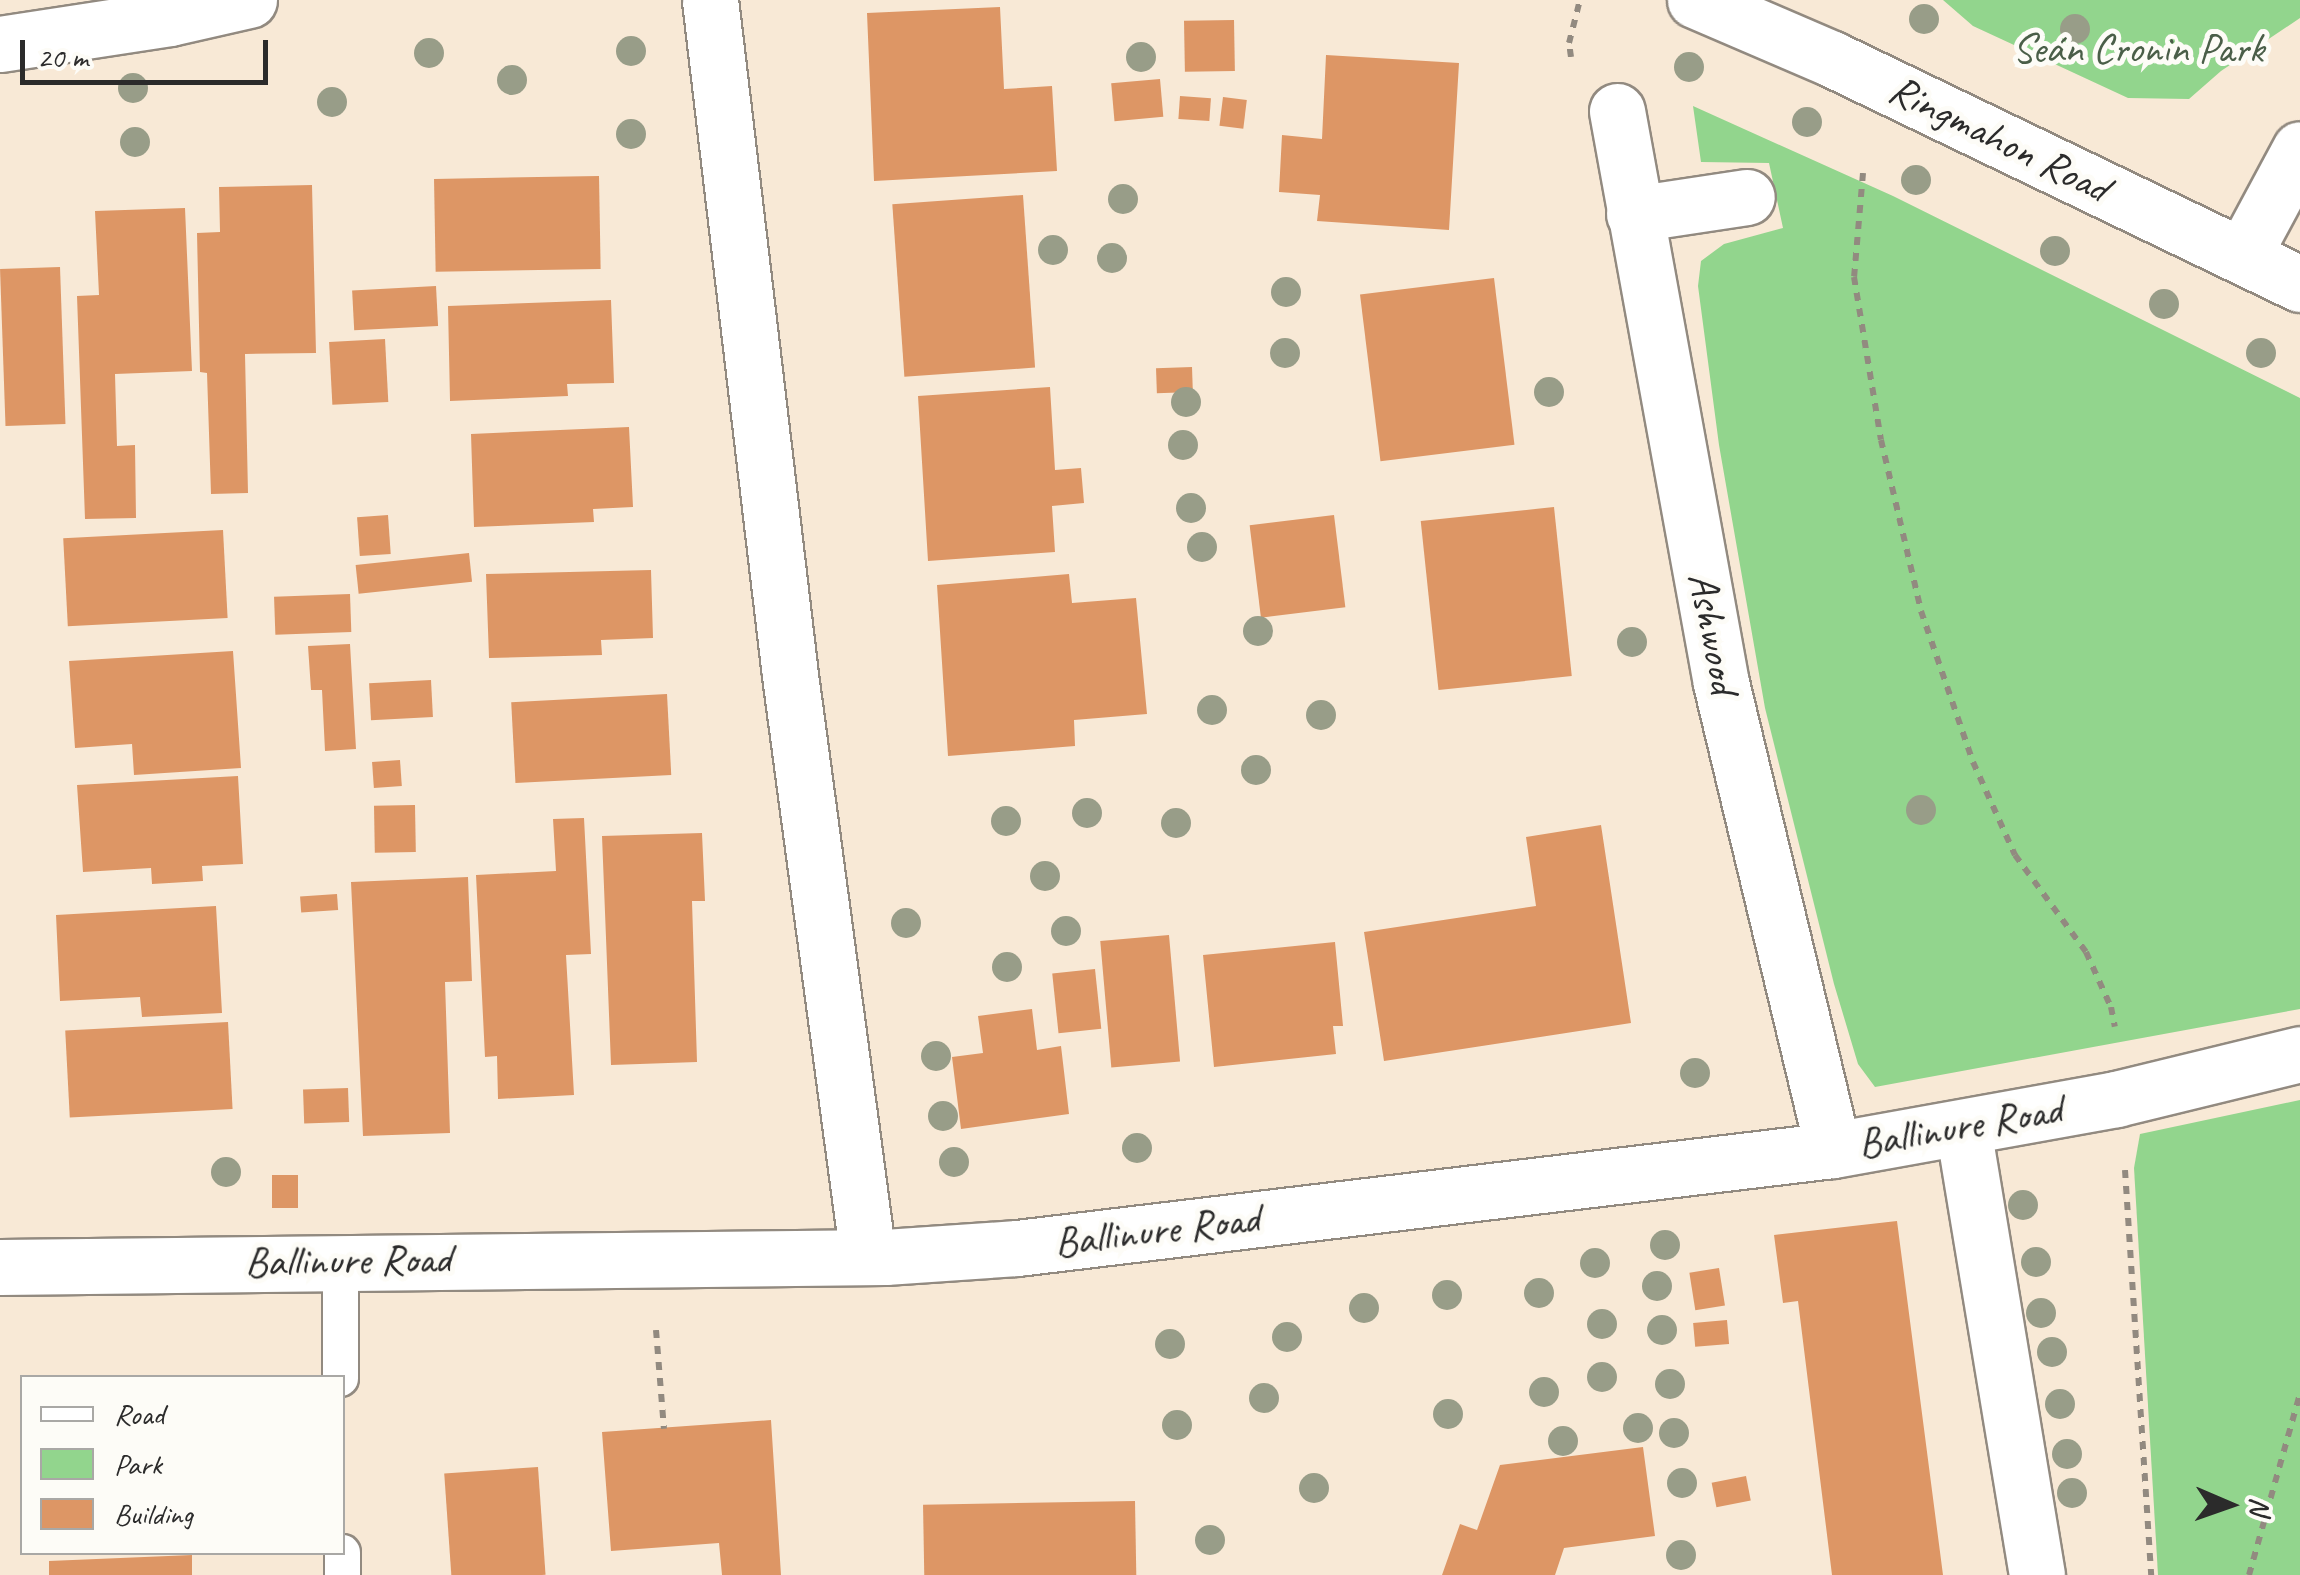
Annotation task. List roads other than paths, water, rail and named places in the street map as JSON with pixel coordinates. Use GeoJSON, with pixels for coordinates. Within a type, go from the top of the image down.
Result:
{"type":"FeatureCollection","features":[{"type":"Feature","properties":{"kind":"street"},"geometry":{"type":"LineString","coordinates":[[0,44],[170,18],[249,0]]}},
{"type":"Feature","properties":{"kind":"street"},"geometry":{"type":"LineString","coordinates":[[710,0],[790,676],[868,1257]]}},
{"type":"Feature","properties":{"kind":"street","name":"Ringmahon Road"},"geometry":{"type":"LineString","coordinates":[[1695,0],[1832,59],[2300,284]]}},
{"type":"Feature","properties":{"kind":"street","name":"Ashwood"},"geometry":{"type":"LineString","coordinates":[[1617,110],[1721,682],[1833,1150]]}},
{"type":"Feature","properties":{"kind":"street"},"geometry":{"type":"LineString","coordinates":[[2243,256],[2300,149]]}},
{"type":"Feature","properties":{"kind":"street"},"geometry":{"type":"LineString","coordinates":[[1634,214],[1747,198]]}},
{"type":"Feature","properties":{"kind":"street","name":"Ballinure Road"},"geometry":{"type":"LineString","coordinates":[[0,1266],[868,1257],[1017,1248],[1833,1150],[2116,1099],[2300,1054]]}},
{"type":"Feature","properties":{"kind":"street"},"geometry":{"type":"LineString","coordinates":[[1963,1128],[2037,1575]]}},
{"type":"Feature","properties":{"kind":"lane"},"geometry":{"type":"LineString","coordinates":[[340,1261],[340,1375]]}},
{"type":"Feature","properties":{"kind":"park label","name":"Seán Cronin Park"},"geometry":{"type":"Point","coordinates":[2138,49]}}]}
